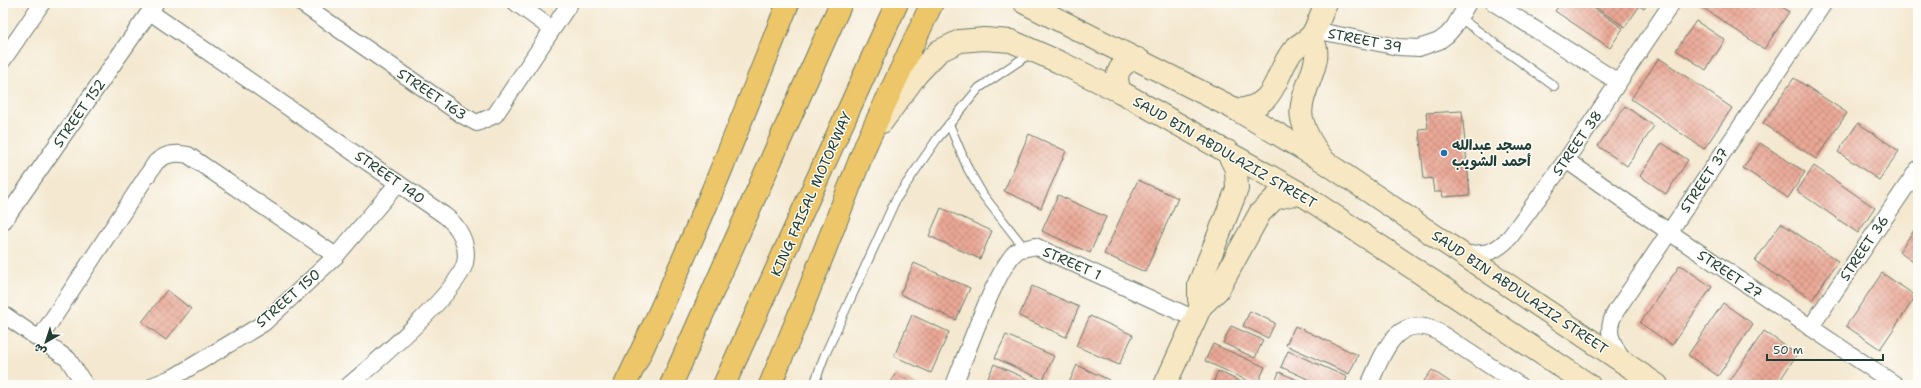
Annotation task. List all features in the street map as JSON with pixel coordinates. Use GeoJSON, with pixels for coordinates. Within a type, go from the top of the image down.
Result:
{"type":"FeatureCollection","features":[{"type":"Feature","properties":{"kind":"main road"},"geometry":{"type":"LineString","coordinates":[[625,385],[686,253],[743,117],[788,3]]}},
{"type":"Feature","properties":{"kind":"main road"},"geometry":{"type":"LineString","coordinates":[[671,385],[840,3]]}},
{"type":"Feature","properties":{"kind":"main road","name":"KING FAISAL MOTORWAY"},"geometry":{"type":"LineString","coordinates":[[724,385],[897,3]]}},
{"type":"Feature","properties":{"kind":"main road"},"geometry":{"type":"LineString","coordinates":[[770,385],[804,303],[866,142],[932,3]]}},
{"type":"Feature","properties":{"kind":"main road"},"geometry":{"type":"LineString","coordinates":[[1237,110],[1254,106],[1268,97],[1290,54],[1312,33],[1326,3]]}},
{"type":"Feature","properties":{"kind":"main road","name":"SAUD BIN ABDULAZIZ STREET"},"geometry":{"type":"LineString","coordinates":[[1033,5],[1237,110],[1325,162],[1657,385]]}},
{"type":"Feature","properties":{"kind":"main road"},"geometry":{"type":"LineString","coordinates":[[1312,33],[1316,45],[1317,55],[1302,103],[1301,118],[1312,142],[1325,162]]}},
{"type":"Feature","properties":{"kind":"main road","name":"SAUD BIN ABDULAZIZ STREET"},"geometry":{"type":"LineString","coordinates":[[866,142],[917,74],[939,51],[960,41],[984,39],[1010,41],[1121,92],[1303,195],[1589,385]]}},
{"type":"Feature","properties":{"kind":"main road"},"geometry":{"type":"LineString","coordinates":[[1121,92],[1116,80],[1117,73],[1125,63],[1138,59]]}},
{"type":"Feature","properties":{"kind":"main road"},"geometry":{"type":"LineString","coordinates":[[1198,313],[1199,284],[1237,189],[1236,169],[1227,151]]}},
{"type":"Feature","properties":{"kind":"main road"},"geometry":{"type":"LineString","coordinates":[[1165,385],[1198,313],[1218,290],[1260,213],[1266,205],[1283,195],[1303,195]]}},
{"type":"Feature","properties":{"kind":"main road"},"geometry":{"type":"LineString","coordinates":[[777,385],[804,303]]}},
{"type":"Feature","properties":{"kind":"main road"},"geometry":{"type":"LineString","coordinates":[[1557,364],[1571,385]]}},
{"type":"Feature","properties":{"kind":"street"},"geometry":{"type":"LineString","coordinates":[[3,60],[42,3]]}},
{"type":"Feature","properties":{"kind":"street","name":"STREET 163"},"geometry":{"type":"LineString","coordinates":[[301,3],[462,115],[477,123],[495,115],[570,3]]}},
{"type":"Feature","properties":{"kind":"street"},"geometry":{"type":"LineString","coordinates":[[516,3],[552,29]]}},
{"type":"Feature","properties":{"kind":"street","name":"STREET 39"},"geometry":{"type":"LineString","coordinates":[[1312,33],[1398,47],[1419,48],[1439,41],[1447,35],[1460,18],[1468,3]]}},
{"type":"Feature","properties":{"kind":"street"},"geometry":{"type":"LineString","coordinates":[[1494,3],[1618,82]]}},
{"type":"Feature","properties":{"kind":"street","name":"STREET 38"},"geometry":{"type":"LineString","coordinates":[[1462,254],[1482,254],[1493,252],[1501,246],[1566,160],[1672,3]]}},
{"type":"Feature","properties":{"kind":"street","name":"STREET 37"},"geometry":{"type":"LineString","coordinates":[[1624,362],[1612,341],[1609,330],[1610,321],[1824,3]]}},
{"type":"Feature","properties":{"kind":"street","name":"STREET 140"},"geometry":{"type":"LineString","coordinates":[[153,8],[444,215],[458,228],[465,244],[465,262],[457,279],[442,297],[402,338],[349,385]]}},
{"type":"Feature","properties":{"kind":"street","name":"STREET 152"},"geometry":{"type":"LineString","coordinates":[[3,222],[153,8]]}},
{"type":"Feature","properties":{"kind":"street"},"geometry":{"type":"LineString","coordinates":[[40,338],[156,162],[170,154],[178,153],[188,155],[336,256]]}},
{"type":"Feature","properties":{"kind":"street","name":"STREET 27"},"geometry":{"type":"LineString","coordinates":[[1566,160],[1669,232],[1896,385]]}},
{"type":"Feature","properties":{"kind":"street","name":"STREET 36"},"geometry":{"type":"LineString","coordinates":[[1810,328],[1918,169]]}},
{"type":"Feature","properties":{"kind":"street","name":"STREET 150"},"geometry":{"type":"LineString","coordinates":[[154,385],[174,377],[264,322],[336,256],[398,183]]}},
{"type":"Feature","properties":{"kind":"street","name":"STREET 1"},"geometry":{"type":"LineString","coordinates":[[954,385],[1000,275],[1017,251],[1035,246],[1198,313]]}},
{"type":"Feature","properties":{"kind":"street"},"geometry":{"type":"LineString","coordinates":[[3,314],[40,338],[68,359],[85,385]]}},
{"type":"Feature","properties":{"kind":"street"},"geometry":{"type":"LineString","coordinates":[[1369,385],[1387,345],[1396,334],[1416,326],[1430,328],[1519,385]]}},
{"type":"Feature","properties":{"kind":"lane"},"geometry":{"type":"LineString","coordinates":[[1460,18],[1554,86]]}},
{"type":"Feature","properties":{"kind":"lane"},"geometry":{"type":"LineString","coordinates":[[814,385],[824,357],[896,199],[937,139],[979,88],[1034,51]]}},
{"type":"Feature","properties":{"kind":"lane"},"geometry":{"type":"LineString","coordinates":[[949,124],[968,169],[983,195],[1026,249]]}},
{"type":"Feature","properties":{"kind":"building"},"geometry":{"type":"Polygon","coordinates":[[[1561,3],[1586,3],[1623,28],[1610,48],[1555,11],[1561,3]]]}},
{"type":"Feature","properties":{"kind":"building"},"geometry":{"type":"Polygon","coordinates":[[[1589,3],[1633,3],[1639,7],[1625,27],[1589,3]]]}},
{"type":"Feature","properties":{"kind":"building"},"geometry":{"type":"Polygon","coordinates":[[[1636,3],[1648,3],[1644,9],[1636,3]]]}},
{"type":"Feature","properties":{"kind":"building"},"geometry":{"type":"Polygon","coordinates":[[[1696,3],[1777,3],[1789,12],[1764,49],[1696,3]]]}},
{"type":"Feature","properties":{"kind":"building"},"geometry":{"type":"Polygon","coordinates":[[[1696,21],[1725,40],[1706,70],[1676,50],[1696,21]]]}},
{"type":"Feature","properties":{"kind":"building"},"geometry":{"type":"Polygon","coordinates":[[[1659,58],[1732,108],[1704,149],[1631,99],[1659,58]]]}},
{"type":"Feature","properties":{"kind":"building"},"geometry":{"type":"Polygon","coordinates":[[[1794,78],[1847,113],[1816,159],[1763,123],[1794,78]]]}},
{"type":"Feature","properties":{"kind":"building"},"geometry":{"type":"Polygon","coordinates":[[[1625,106],[1654,126],[1627,166],[1598,146],[1625,106]]]}},
{"type":"Feature","properties":{"kind":"building","name":"مسجد عبدالله أحمد الشويب"},"geometry":{"type":"Polygon","coordinates":[[[1462,111],[1470,195],[1443,197],[1442,192],[1434,192],[1432,178],[1424,179],[1419,129],[1428,128],[1426,113],[1462,111]]]}},
{"type":"Feature","properties":{"kind":"building"},"geometry":{"type":"Polygon","coordinates":[[[1858,123],[1899,151],[1879,180],[1838,152],[1858,123]]]}},
{"type":"Feature","properties":{"kind":"building"},"geometry":{"type":"Polygon","coordinates":[[[1029,134],[1066,151],[1041,208],[1004,191],[1029,134]]]}},
{"type":"Feature","properties":{"kind":"building"},"geometry":{"type":"Polygon","coordinates":[[[1662,143],[1688,160],[1666,194],[1640,176],[1662,143]]]}},
{"type":"Feature","properties":{"kind":"building"},"geometry":{"type":"Polygon","coordinates":[[[1760,143],[1805,172],[1788,198],[1743,168],[1760,143]]]}},
{"type":"Feature","properties":{"kind":"building"},"geometry":{"type":"Polygon","coordinates":[[[1814,166],[1875,208],[1858,233],[1797,191],[1814,166]]]}},
{"type":"Feature","properties":{"kind":"building"},"geometry":{"type":"Polygon","coordinates":[[[1138,180],[1178,198],[1145,272],[1104,254],[1138,180]]]}},
{"type":"Feature","properties":{"kind":"building"},"geometry":{"type":"Polygon","coordinates":[[[1058,195],[1106,217],[1090,253],[1042,231],[1058,195]]]}},
{"type":"Feature","properties":{"kind":"building"},"geometry":{"type":"Polygon","coordinates":[[[941,208],[992,231],[980,259],[929,236],[941,208]]]}},
{"type":"Feature","properties":{"kind":"building"},"geometry":{"type":"Polygon","coordinates":[[[1781,223],[1838,261],[1812,300],[1755,261],[1781,223]]]}},
{"type":"Feature","properties":{"kind":"building"},"geometry":{"type":"Polygon","coordinates":[[[1917,226],[1918,227],[1918,265],[1899,252],[1917,226]]]}},
{"type":"Feature","properties":{"kind":"building"},"geometry":{"type":"Polygon","coordinates":[[[914,263],[970,288],[956,320],[900,294],[914,263]]]}},
{"type":"Feature","properties":{"kind":"building"},"geometry":{"type":"Polygon","coordinates":[[[1680,265],[1712,287],[1672,345],[1640,323],[1680,265]]]}},
{"type":"Feature","properties":{"kind":"building"},"geometry":{"type":"Polygon","coordinates":[[[1882,273],[1916,296],[1880,349],[1846,326],[1882,273]]]}},
{"type":"Feature","properties":{"kind":"building"},"geometry":{"type":"Polygon","coordinates":[[[1032,286],[1079,307],[1066,337],[1019,316],[1032,286]]]}},
{"type":"Feature","properties":{"kind":"building"},"geometry":{"type":"Polygon","coordinates":[[[167,290],[191,309],[166,340],[142,322],[167,290]]]}},
{"type":"Feature","properties":{"kind":"building"},"geometry":{"type":"Polygon","coordinates":[[[1723,303],[1753,324],[1718,376],[1688,355],[1723,303]]]}},
{"type":"Feature","properties":{"kind":"building"},"geometry":{"type":"Polygon","coordinates":[[[1250,311],[1275,323],[1268,338],[1243,326],[1250,311]]]}},
{"type":"Feature","properties":{"kind":"building"},"geometry":{"type":"Polygon","coordinates":[[[912,315],[949,332],[931,373],[894,356],[912,315]]]}},
{"type":"Feature","properties":{"kind":"building"},"geometry":{"type":"Polygon","coordinates":[[[1090,316],[1133,335],[1119,365],[1076,346],[1090,316]]]}},
{"type":"Feature","properties":{"kind":"building"},"geometry":{"type":"Polygon","coordinates":[[[1231,326],[1263,340],[1255,358],[1223,343],[1231,326]]]}},
{"type":"Feature","properties":{"kind":"building"},"geometry":{"type":"Polygon","coordinates":[[[1295,326],[1358,355],[1349,374],[1286,345],[1295,326]]]}},
{"type":"Feature","properties":{"kind":"building"},"geometry":{"type":"Polygon","coordinates":[[[1764,331],[1797,354],[1777,385],[1727,385],[1764,331]]]}},
{"type":"Feature","properties":{"kind":"building"},"geometry":{"type":"Polygon","coordinates":[[[1006,335],[1054,356],[1043,380],[995,358],[1006,335]]]}},
{"type":"Feature","properties":{"kind":"building"},"geometry":{"type":"Polygon","coordinates":[[[1213,344],[1265,367],[1257,385],[1205,361],[1213,344]]]}},
{"type":"Feature","properties":{"kind":"building"},"geometry":{"type":"Polygon","coordinates":[[[1288,351],[1347,377],[1344,385],[1321,385],[1281,367],[1288,351]]]}},
{"type":"Feature","properties":{"kind":"building"},"geometry":{"type":"Polygon","coordinates":[[[994,364],[1040,385],[990,385],[986,383],[994,364]]]}},
{"type":"Feature","properties":{"kind":"building"},"geometry":{"type":"Polygon","coordinates":[[[1077,365],[1109,380],[1107,385],[1068,385],[1077,365]]]}},
{"type":"Feature","properties":{"kind":"building"},"geometry":{"type":"Polygon","coordinates":[[[1432,370],[1450,382],[1448,385],[1421,385],[1432,370]]]}},
{"type":"Feature","properties":{"kind":"building"},"geometry":{"type":"Polygon","coordinates":[[[1218,371],[1243,383],[1242,385],[1212,385],[1218,371]]]}},
{"type":"Feature","properties":{"kind":"building"},"geometry":{"type":"Polygon","coordinates":[[[1279,372],[1309,385],[1274,385],[1279,372]]]}},
{"type":"Feature","properties":{"kind":"building"},"geometry":{"type":"Polygon","coordinates":[[[895,374],[919,385],[890,385],[895,374]]]}},
{"type":"Feature","properties":{"kind":"place","name":"مسجد عبدالله أحمد الشويب"},"geometry":{"type":"Point","coordinates":[1444,153]}}]}
